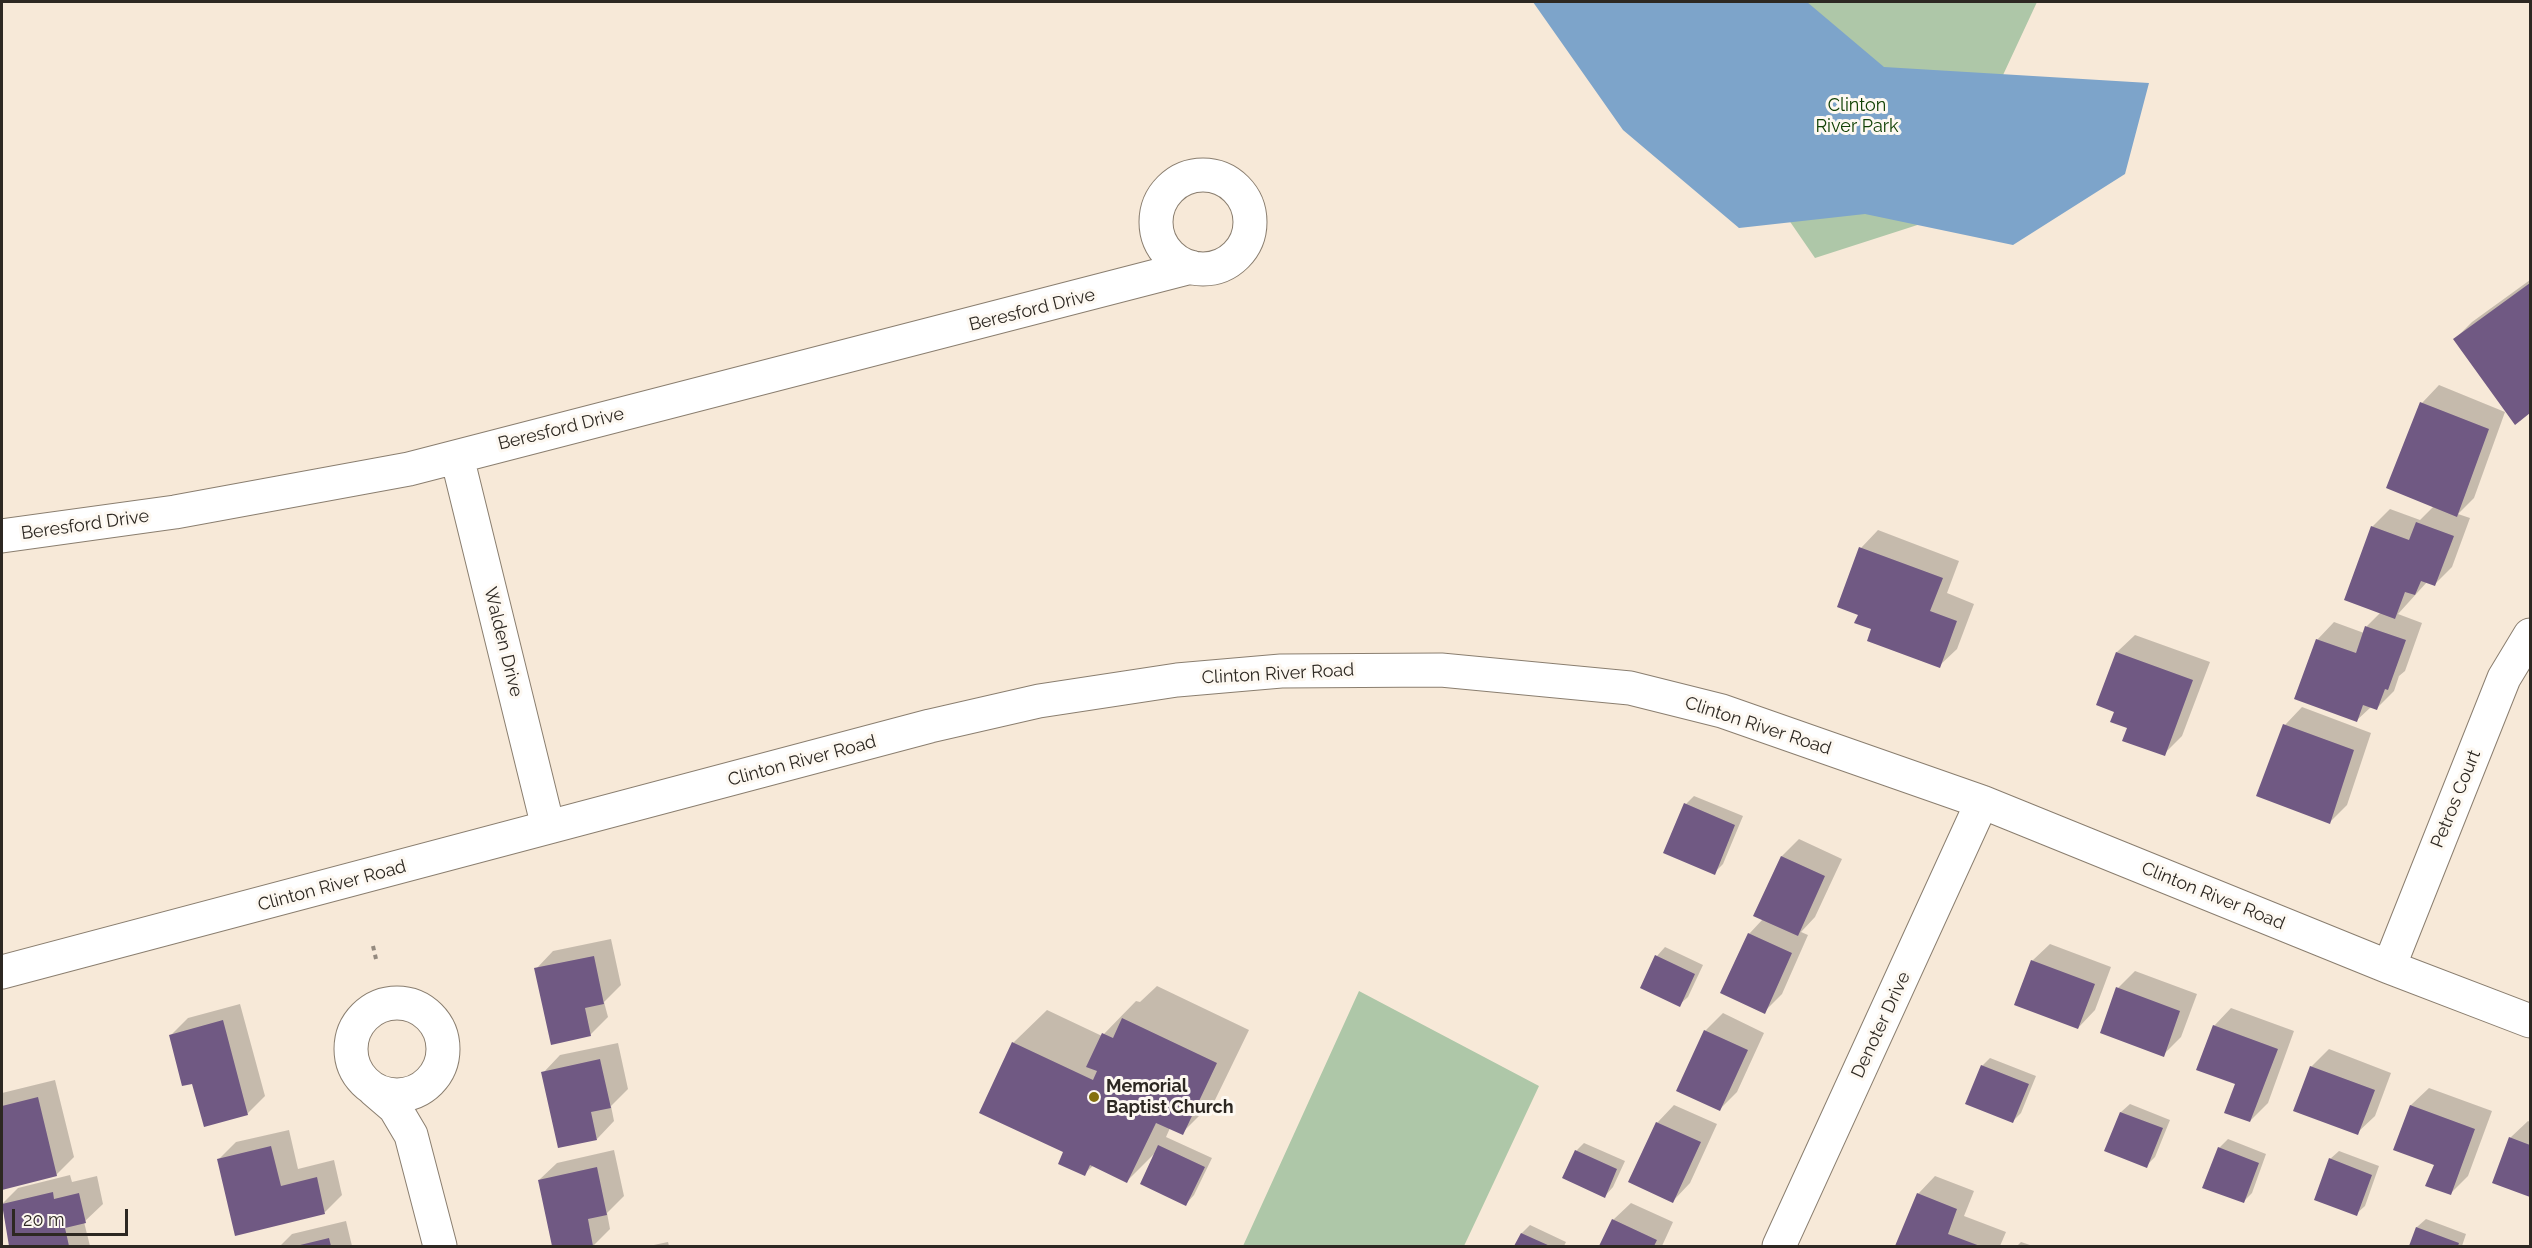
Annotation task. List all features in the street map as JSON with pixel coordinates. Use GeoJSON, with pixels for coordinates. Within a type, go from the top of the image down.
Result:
{"type":"FeatureCollection","features":[{"type":"Feature","properties":{"kind":"street","name":"Beresford Drive"},"geometry":{"type":"LineString","coordinates":[[2,536],[175,512],[409,469],[1114,289],[1191,267],[1207,269],[1221,265],[1234,257],[1244,246],[1249,231],[1250,216],[1246,202],[1237,189],[1225,180],[1210,175],[1194,175],[1167,190],[1159,204],[1145,251],[1132,271],[1114,289]]}},
{"type":"Feature","properties":{"kind":"street"},"geometry":{"type":"LineString","coordinates":[[1156,220],[1158,236],[1165,250],[1176,261],[1191,267]]}},
{"type":"Feature","properties":{"kind":"street","name":"Walden Drive"},"geometry":{"type":"LineString","coordinates":[[457,457],[548,827]]}},
{"type":"Feature","properties":{"kind":"street","name":"Petros Court"},"geometry":{"type":"LineString","coordinates":[[2390,967],[2504,678],[2530,635]]}},
{"type":"Feature","properties":{"kind":"street","name":"Clinton River Road"},"geometry":{"type":"LineString","coordinates":[[2,972],[930,726],[1039,701],[1177,680],[1281,671],[1441,670],[1629,688],[1722,711],[1982,802],[2390,967],[2530,1021]]}},
{"type":"Feature","properties":{"kind":"street","name":"Denoter Drive"},"geometry":{"type":"LineString","coordinates":[[1779,1246],[1982,802]]}},
{"type":"Feature","properties":{"kind":"street"},"geometry":{"type":"LineString","coordinates":[[411,1135],[419,1105],[440,1067],[443,1052],[442,1036],[436,1023],[425,1012],[412,1005],[397,1002],[382,1005],[369,1012],[358,1023],[352,1037],[351,1052],[354,1067],[362,1080],[394,1108],[411,1135],[440,1246]]}},
{"type":"Feature","properties":{"kind":"street"},"geometry":{"type":"LineString","coordinates":[[375,1090],[389,1095],[405,1095],[420,1090],[432,1080]]}},
{"type":"Feature","properties":{"kind":"path"},"geometry":{"type":"LineString","coordinates":[[373,946],[376,959]]}},
{"type":"Feature","properties":{"kind":"green space","name":"Clinton River Park"},"geometry":{"type":"Polygon","coordinates":[[[1639,2],[2037,2],[1936,219],[1815,258],[1639,2]]]}},
{"type":"Feature","properties":{"kind":"green space"},"geometry":{"type":"Polygon","coordinates":[[[1359,991],[1539,1086],[1464,1246],[1243,1246],[1359,991]]]}},
{"type":"Feature","properties":{"kind":"water"},"geometry":{"type":"Polygon","coordinates":[[[1533,2],[1807,2],[1884,67],[2149,83],[2125,174],[2013,245],[1865,214],[1739,228],[1623,130],[1533,2]]]}},
{"type":"Feature","properties":{"kind":"building"},"geometry":{"type":"Polygon","coordinates":[[[2530,283],[2530,413],[2515,425],[2453,339],[2530,283]]]}},
{"type":"Feature","properties":{"kind":"building"},"geometry":{"type":"Polygon","coordinates":[[[2420,402],[2489,429],[2457,517],[2386,488],[2420,402]]]}},
{"type":"Feature","properties":{"kind":"building"},"geometry":{"type":"Polygon","coordinates":[[[2416,522],[2454,536],[2435,586],[2421,581],[2415,595],[2405,592],[2395,619],[2344,600],[2371,526],[2409,540],[2416,522]]]}},
{"type":"Feature","properties":{"kind":"building"},"geometry":{"type":"Polygon","coordinates":[[[1859,547],[1943,578],[1930,611],[1957,621],[1940,668],[1867,641],[1871,629],[1854,623],[1858,615],[1837,607],[1859,547]]]}},
{"type":"Feature","properties":{"kind":"building"},"geometry":{"type":"Polygon","coordinates":[[[2365,626],[2406,640],[2388,690],[2385,689],[2377,710],[2363,705],[2357,722],[2294,699],[2316,639],[2356,653],[2365,626]]]}},
{"type":"Feature","properties":{"kind":"building"},"geometry":{"type":"Polygon","coordinates":[[[2116,652],[2193,680],[2165,756],[2122,741],[2127,728],[2110,722],[2114,712],[2096,705],[2116,652]]]}},
{"type":"Feature","properties":{"kind":"building"},"geometry":{"type":"Polygon","coordinates":[[[2283,724],[2354,750],[2330,824],[2256,796],[2283,724]]]}},
{"type":"Feature","properties":{"kind":"building"},"geometry":{"type":"Polygon","coordinates":[[[1684,803],[1735,825],[1715,875],[1663,853],[1684,803]]]}},
{"type":"Feature","properties":{"kind":"building"},"geometry":{"type":"Polygon","coordinates":[[[1781,856],[1825,876],[1798,936],[1753,916],[1781,856]]]}},
{"type":"Feature","properties":{"kind":"building"},"geometry":{"type":"Polygon","coordinates":[[[1748,933],[1792,953],[1765,1014],[1720,993],[1748,933]]]}},
{"type":"Feature","properties":{"kind":"building"},"geometry":{"type":"Polygon","coordinates":[[[1655,955],[1695,974],[1680,1007],[1640,988],[1655,955]]]}},
{"type":"Feature","properties":{"kind":"building"},"geometry":{"type":"Polygon","coordinates":[[[594,956],[604,1004],[585,1008],[591,1036],[551,1045],[534,968],[594,956]]]}},
{"type":"Feature","properties":{"kind":"building"},"geometry":{"type":"Polygon","coordinates":[[[2031,960],[2095,984],[2078,1029],[2014,1005],[2031,960]]]}},
{"type":"Feature","properties":{"kind":"building"},"geometry":{"type":"Polygon","coordinates":[[[2116,987],[2180,1011],[2164,1057],[2100,1033],[2116,987]]]}},
{"type":"Feature","properties":{"kind":"building","name":"Memorial Baptist Church"},"geometry":{"type":"Polygon","coordinates":[[[1122,1018],[1217,1063],[1183,1135],[1156,1123],[1127,1183],[1090,1165],[1085,1176],[1058,1164],[1063,1152],[979,1113],[1012,1042],[1093,1080],[1097,1071],[1086,1067],[1102,1033],[1113,1038],[1122,1018]]]}},
{"type":"Feature","properties":{"kind":"building"},"geometry":{"type":"Polygon","coordinates":[[[223,1020],[248,1115],[204,1127],[192,1084],[182,1086],[169,1035],[223,1020]]]}},
{"type":"Feature","properties":{"kind":"building"},"geometry":{"type":"Polygon","coordinates":[[[2213,1025],[2278,1049],[2250,1122],[2224,1113],[2235,1084],[2196,1070],[2213,1025]]]}},
{"type":"Feature","properties":{"kind":"building"},"geometry":{"type":"Polygon","coordinates":[[[1704,1030],[1748,1050],[1720,1111],[1676,1091],[1704,1030]]]}},
{"type":"Feature","properties":{"kind":"building"},"geometry":{"type":"Polygon","coordinates":[[[600,1059],[611,1108],[591,1112],[597,1140],[558,1148],[541,1072],[600,1059]]]}},
{"type":"Feature","properties":{"kind":"building"},"geometry":{"type":"Polygon","coordinates":[[[1981,1065],[2029,1084],[2013,1123],[1965,1104],[1981,1065]]]}},
{"type":"Feature","properties":{"kind":"building"},"geometry":{"type":"Polygon","coordinates":[[[2310,1066],[2375,1090],[2358,1135],[2293,1111],[2310,1066]]]}},
{"type":"Feature","properties":{"kind":"building"},"geometry":{"type":"Polygon","coordinates":[[[38,1097],[57,1176],[2,1190],[2,1106],[38,1097]]]}},
{"type":"Feature","properties":{"kind":"building"},"geometry":{"type":"Polygon","coordinates":[[[2410,1105],[2475,1129],[2451,1195],[2425,1186],[2434,1165],[2393,1150],[2410,1105]]]}},
{"type":"Feature","properties":{"kind":"building"},"geometry":{"type":"Polygon","coordinates":[[[2120,1112],[2163,1128],[2147,1168],[2104,1151],[2120,1112]]]}},
{"type":"Feature","properties":{"kind":"building"},"geometry":{"type":"Polygon","coordinates":[[[1656,1122],[1701,1142],[1673,1203],[1628,1182],[1656,1122]]]}},
{"type":"Feature","properties":{"kind":"building"},"geometry":{"type":"Polygon","coordinates":[[[2509,1137],[2530,1145],[2530,1197],[2492,1183],[2509,1137]]]}},
{"type":"Feature","properties":{"kind":"building"},"geometry":{"type":"Polygon","coordinates":[[[1158,1145],[1205,1167],[1186,1206],[1140,1184],[1158,1145]]]}},
{"type":"Feature","properties":{"kind":"building"},"geometry":{"type":"Polygon","coordinates":[[[271,1146],[281,1186],[317,1177],[325,1214],[235,1236],[217,1159],[271,1146]]]}},
{"type":"Feature","properties":{"kind":"building"},"geometry":{"type":"Polygon","coordinates":[[[2218,1147],[2259,1163],[2244,1203],[2202,1188],[2218,1147]]]}},
{"type":"Feature","properties":{"kind":"building"},"geometry":{"type":"Polygon","coordinates":[[[1575,1150],[1617,1169],[1605,1198],[1562,1178],[1575,1150]]]}},
{"type":"Feature","properties":{"kind":"building"},"geometry":{"type":"Polygon","coordinates":[[[2329,1158],[2372,1175],[2357,1216],[2314,1200],[2329,1158]]]}},
{"type":"Feature","properties":{"kind":"building"},"geometry":{"type":"Polygon","coordinates":[[[597,1167],[607,1215],[588,1219],[593,1246],[552,1246],[538,1180],[597,1167]]]}},
{"type":"Feature","properties":{"kind":"building"},"geometry":{"type":"Polygon","coordinates":[[[53,1192],[54,1199],[79,1193],[86,1223],[65,1228],[69,1246],[9,1246],[2,1204],[53,1192]]]}},
{"type":"Feature","properties":{"kind":"building"},"geometry":{"type":"Polygon","coordinates":[[[1917,1193],[1957,1209],[1948,1234],[1980,1246],[1895,1246],[1917,1193]]]}},
{"type":"Feature","properties":{"kind":"building"},"geometry":{"type":"Polygon","coordinates":[[[1612,1219],[1657,1240],[1654,1246],[1599,1246],[1612,1219]]]}},
{"type":"Feature","properties":{"kind":"building"},"geometry":{"type":"Polygon","coordinates":[[[2416,1227],[2459,1243],[2458,1246],[2409,1246],[2416,1227]]]}},
{"type":"Feature","properties":{"kind":"building"},"geometry":{"type":"Polygon","coordinates":[[[1521,1233],[1550,1246],[1514,1246],[1521,1233]]]}},
{"type":"Feature","properties":{"kind":"building"},"geometry":{"type":"Polygon","coordinates":[[[329,1238],[331,1246],[296,1246],[329,1238]]]}},
{"type":"Feature","properties":{"kind":"place","name":"Memorial Baptist Church"},"geometry":{"type":"Point","coordinates":[1094,1097]}}]}
